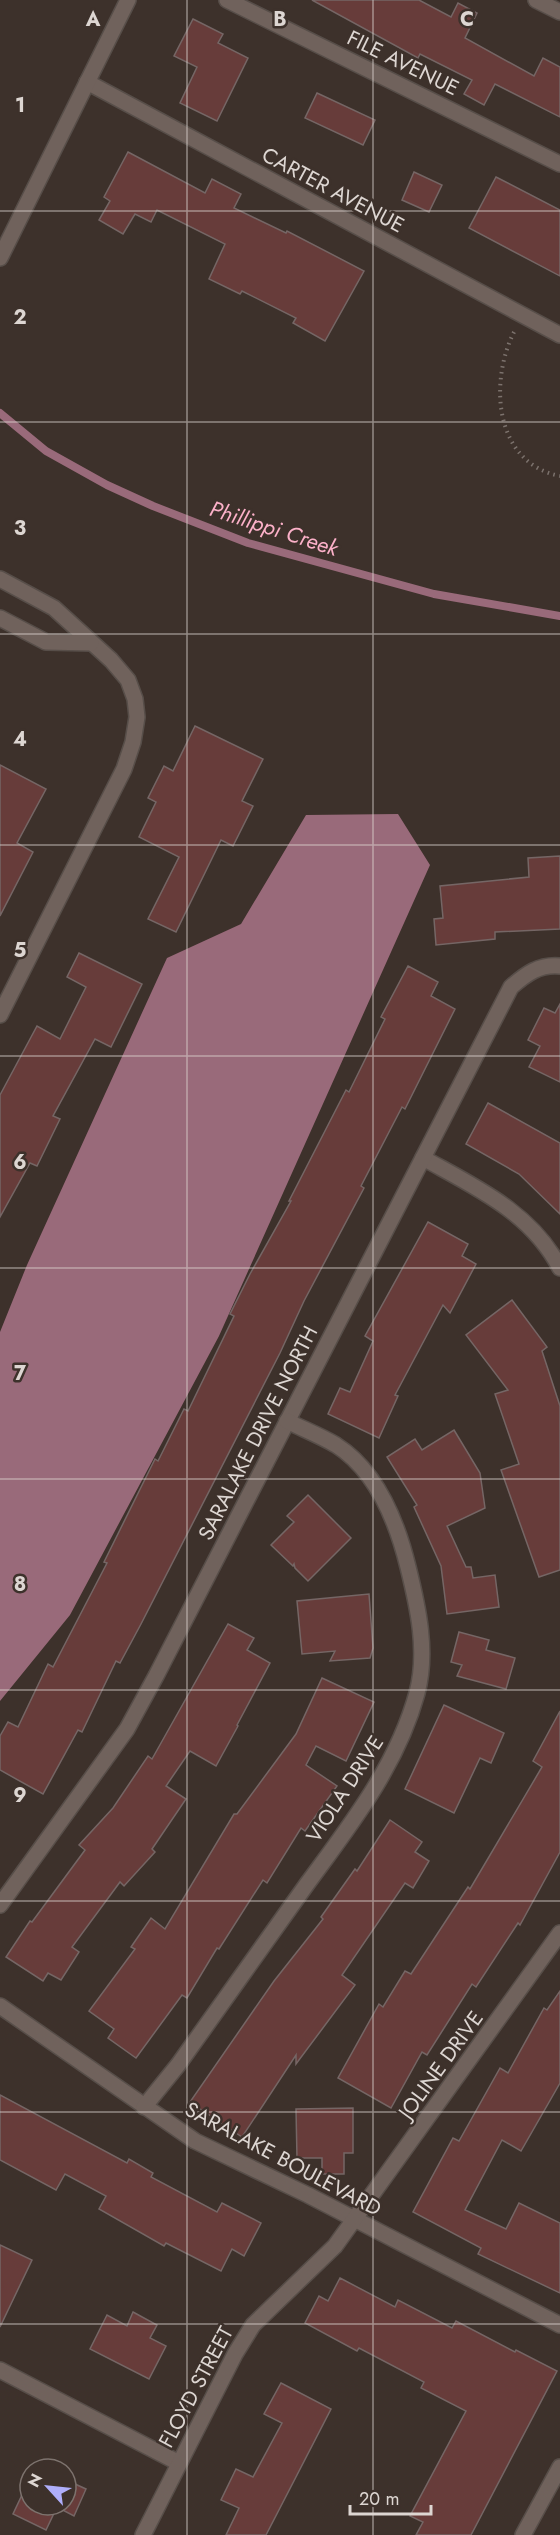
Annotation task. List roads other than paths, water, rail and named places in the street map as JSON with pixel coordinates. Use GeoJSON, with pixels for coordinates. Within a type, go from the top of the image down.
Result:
{"type":"FeatureCollection","features":[{"type":"Feature","properties":{"kind":"street"},"geometry":{"type":"LineString","coordinates":[[0,258],[128,0]]}},
{"type":"Feature","properties":{"kind":"street","name":"FILE AVENUE"},"geometry":{"type":"LineString","coordinates":[[227,0],[560,164]]}},
{"type":"Feature","properties":{"kind":"street"},"geometry":{"type":"LineString","coordinates":[[536,0],[560,12]]}},
{"type":"Feature","properties":{"kind":"street","name":"CARTER AVENUE"},"geometry":{"type":"LineString","coordinates":[[87,82],[560,334]]}},
{"type":"Feature","properties":{"kind":"street"},"geometry":{"type":"LineString","coordinates":[[0,579],[54,608],[111,660],[128,680],[135,699],[137,717],[133,742],[124,769],[0,1015]]}},
{"type":"Feature","properties":{"kind":"street"},"geometry":{"type":"LineString","coordinates":[[0,618],[46,642],[91,643]]}},
{"type":"Feature","properties":{"kind":"street","name":"SARALAKE DRIVE NORTH"},"geometry":{"type":"LineString","coordinates":[[0,1905],[127,1729],[511,987],[533,970],[551,965],[560,966]]}},
{"type":"Feature","properties":{"kind":"street"},"geometry":{"type":"LineString","coordinates":[[423,1158],[517,1214],[531,1226],[551,1250],[560,1268]]}},
{"type":"Feature","properties":{"kind":"street","name":"VIOLA DRIVE"},"geometry":{"type":"LineString","coordinates":[[144,2107],[178,2065],[372,1794],[400,1744],[418,1691],[421,1654],[416,1598],[404,1550],[379,1490],[366,1472],[347,1453],[335,1444],[287,1421]]}},
{"type":"Feature","properties":{"kind":"street","name":"JOLINE DRIVE"},"geometry":{"type":"LineString","coordinates":[[355,2221],[560,1933]]}},
{"type":"Feature","properties":{"kind":"street","name":"SARALAKE BOULEVARD"},"geometry":{"type":"LineString","coordinates":[[0,2006],[195,2141],[308,2195],[560,2325]]}},
{"type":"Feature","properties":{"kind":"street","name":"FLOYD STREET"},"geometry":{"type":"LineString","coordinates":[[142,2535],[234,2354],[253,2325],[335,2246],[355,2221]]}},
{"type":"Feature","properties":{"kind":"street"},"geometry":{"type":"LineString","coordinates":[[0,2370],[179,2463]]}},
{"type":"Feature","properties":{"kind":"street"},"geometry":{"type":"LineString","coordinates":[[523,2535],[560,2467]]}},
{"type":"Feature","properties":{"kind":"waterway","name":"Phillippi Creek"},"geometry":{"type":"LineString","coordinates":[[0,413],[46,451],[107,485],[153,506],[248,543],[434,594],[560,616]]}}]}
